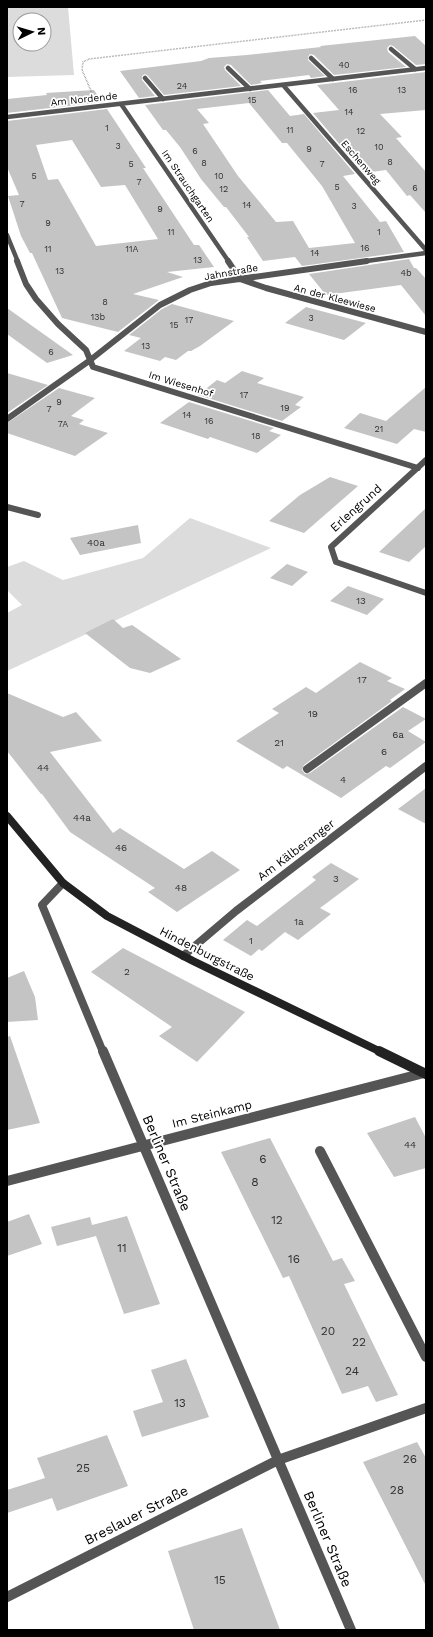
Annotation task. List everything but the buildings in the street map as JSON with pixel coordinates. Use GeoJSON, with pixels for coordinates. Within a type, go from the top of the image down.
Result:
{"type":"FeatureCollection","features":[{"type":"Feature","properties":{"kind":"street"},"geometry":{"type":"LineString","coordinates":[[391,49],[415,69]]}},
{"type":"Feature","properties":{"kind":"street"},"geometry":{"type":"LineString","coordinates":[[311,58],[333,79]]}},
{"type":"Feature","properties":{"kind":"street"},"geometry":{"type":"LineString","coordinates":[[228,68],[250,89]]}},
{"type":"Feature","properties":{"kind":"street","name":"Am Nordende"},"geometry":{"type":"LineString","coordinates":[[7,117],[426,68]]}},
{"type":"Feature","properties":{"kind":"street"},"geometry":{"type":"LineString","coordinates":[[145,78],[163,99]]}},
{"type":"Feature","properties":{"kind":"street","name":"Eschenweg"},"geometry":{"type":"LineString","coordinates":[[283,85],[426,250]]}},
{"type":"Feature","properties":{"kind":"street","name":"Im Strauchgarten"},"geometry":{"type":"LineString","coordinates":[[121,104],[240,278]]}},
{"type":"Feature","properties":{"kind":"street","name":"Im Wiesenhof"},"geometry":{"type":"LineString","coordinates":[[7,235],[26,284],[36,299],[58,324],[86,350],[93,368],[418,468]]}},
{"type":"Feature","properties":{"kind":"street","name":"Jahnstraße"},"geometry":{"type":"LineString","coordinates":[[7,419],[90,361],[160,305],[190,290],[211,283],[240,278],[426,253]]}},
{"type":"Feature","properties":{"kind":"street","name":"An der Kleewiese"},"geometry":{"type":"LineString","coordinates":[[240,278],[266,288],[426,332]]}},
{"type":"Feature","properties":{"kind":"street","name":"Erlengrund"},"geometry":{"type":"LineString","coordinates":[[426,460],[331,547],[336,562],[426,593]]}},
{"type":"Feature","properties":{"kind":"street"},"geometry":{"type":"LineString","coordinates":[[7,507],[38,514]]}},
{"type":"Feature","properties":{"kind":"street"},"geometry":{"type":"LineString","coordinates":[[307,769],[426,683]]}},
{"type":"Feature","properties":{"kind":"street","name":"Am Kälberanger"},"geometry":{"type":"LineString","coordinates":[[183,956],[236,911],[426,766]]}},
{"type":"Feature","properties":{"kind":"street","name":"Hindenburgstraße"},"geometry":{"type":"LineString","coordinates":[[7,816],[63,883],[107,916],[183,956],[425,1073]]}},
{"type":"Feature","properties":{"kind":"street","name":"Berliner Straße"},"geometry":{"type":"LineString","coordinates":[[63,883],[42,904],[142,1145],[351,1630]]}},
{"type":"Feature","properties":{"kind":"street","name":"Im Steinkamp"},"geometry":{"type":"LineString","coordinates":[[7,1181],[425,1073]]}},
{"type":"Feature","properties":{"kind":"street"},"geometry":{"type":"LineString","coordinates":[[320,1151],[426,1357]]}},
{"type":"Feature","properties":{"kind":"street"},"geometry":{"type":"LineString","coordinates":[[278,1460],[426,1408]]}},
{"type":"Feature","properties":{"kind":"street","name":"Breslauer Straße"},"geometry":{"type":"LineString","coordinates":[[7,1597],[278,1460]]}},
{"type":"Feature","properties":{"kind":"path"},"geometry":{"type":"LineString","coordinates":[[98,106],[82,66],[83,62],[89,58],[426,20]]}},
{"type":"Feature","properties":{"kind":"shaded area"},"geometry":{"type":"Polygon","coordinates":[[[7,7],[68,7],[74,75],[7,77],[7,7]]]}},
{"type":"Feature","properties":{"kind":"shaded area"},"geometry":{"type":"Polygon","coordinates":[[[190,518],[271,548],[7,671],[7,613],[22,605],[7,590],[7,567],[24,561],[63,580],[143,558],[190,518]]]}}]}
